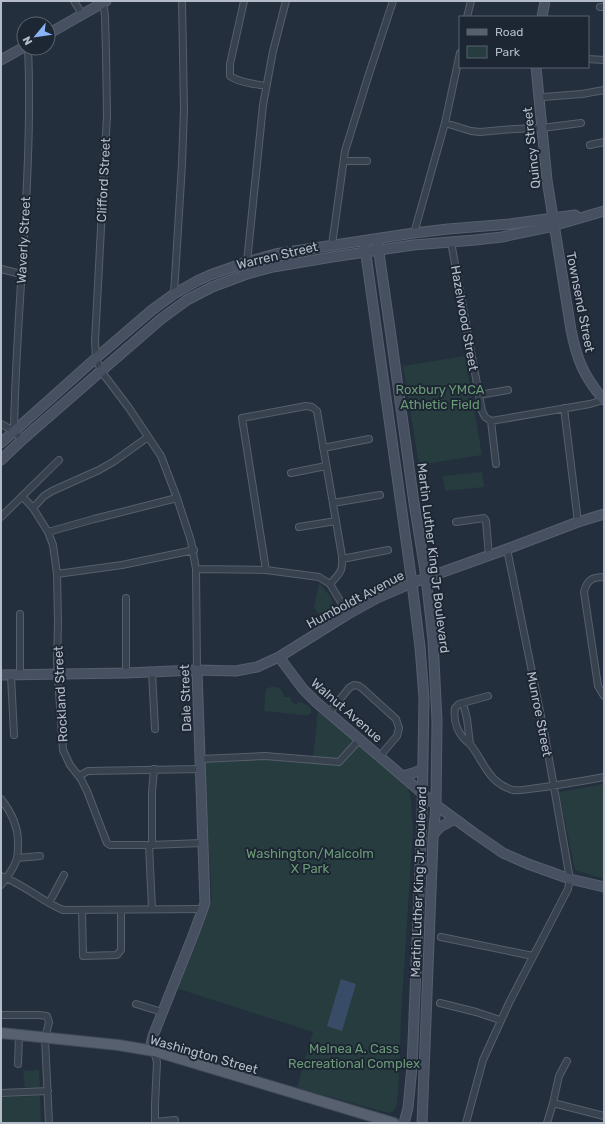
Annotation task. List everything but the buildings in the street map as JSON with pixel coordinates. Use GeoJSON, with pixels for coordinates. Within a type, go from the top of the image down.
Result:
{"type":"FeatureCollection","features":[{"type":"Feature","properties":{"kind":"main road"},"geometry":{"type":"LineString","coordinates":[[542,16],[544,1]]}},
{"type":"Feature","properties":{"kind":"main road"},"geometry":{"type":"LineString","coordinates":[[56,29],[104,2]]}},
{"type":"Feature","properties":{"kind":"main road"},"geometry":{"type":"LineString","coordinates":[[1,60],[16,52]]}},
{"type":"Feature","properties":{"kind":"main road","name":"Quincy Street"},"geometry":{"type":"LineString","coordinates":[[536,68],[547,180],[554,221]]}},
{"type":"Feature","properties":{"kind":"main road","name":"Warren Street"},"geometry":{"type":"LineString","coordinates":[[1,460],[101,371],[182,303],[212,287],[241,276],[273,267],[424,243],[502,237],[554,221],[604,211]]}},
{"type":"Feature","properties":{"kind":"main road","name":"Warren Street"},"geometry":{"type":"LineString","coordinates":[[1,443],[152,310],[174,294],[197,281],[247,262],[275,254],[414,233],[516,223],[554,221]]}},
{"type":"Feature","properties":{"kind":"main road","name":"Townsend Street"},"geometry":{"type":"LineString","coordinates":[[554,221],[568,316],[575,348],[586,377],[604,400]]}},
{"type":"Feature","properties":{"kind":"main road","name":"Martin Luther King Jr Boulevard"},"geometry":{"type":"LineString","coordinates":[[377,239],[414,503],[426,577],[433,640],[436,697],[436,805],[433,835],[422,1123]]}},
{"type":"Feature","properties":{"kind":"main road","name":"Martin Luther King Jr Boulevard"},"geometry":{"type":"LineString","coordinates":[[364,241],[412,583],[420,647],[424,698],[423,769],[412,1067],[408,1108],[404,1123]]}},
{"type":"Feature","properties":{"kind":"main road","name":"Humboldt Avenue"},"geometry":{"type":"LineString","coordinates":[[279,657],[348,614],[377,598],[426,577],[489,556],[578,522],[604,514]]}},
{"type":"Feature","properties":{"kind":"main road"},"geometry":{"type":"LineString","coordinates":[[1,676],[197,670],[236,671],[263,665],[279,657]]}},
{"type":"Feature","properties":{"kind":"main road","name":"Walnut Avenue"},"geometry":{"type":"LineString","coordinates":[[279,657],[303,689],[329,713],[436,805],[503,853],[528,864],[570,879],[604,888]]}},
{"type":"Feature","properties":{"kind":"main road","name":"Dale Street"},"geometry":{"type":"LineString","coordinates":[[154,1052],[151,1041],[204,909],[205,903],[197,670]]}},
{"type":"Feature","properties":{"kind":"main road"},"geometry":{"type":"LineString","coordinates":[[403,776],[423,769]]}},
{"type":"Feature","properties":{"kind":"main road"},"geometry":{"type":"LineString","coordinates":[[433,835],[440,827],[456,819]]}},
{"type":"Feature","properties":{"kind":"main road","name":"Washington Street"},"geometry":{"type":"LineString","coordinates":[[1,1033],[118,1045],[154,1052],[394,1123]]}},
{"type":"Feature","properties":{"kind":"street"},"geometry":{"type":"LineString","coordinates":[[74,1],[82,14]]}},
{"type":"Feature","properties":{"kind":"street"},"geometry":{"type":"LineString","coordinates":[[174,294],[184,109],[182,1]]}},
{"type":"Feature","properties":{"kind":"street"},"geometry":{"type":"LineString","coordinates":[[244,1],[230,64],[230,76],[243,82],[266,86]]}},
{"type":"Feature","properties":{"kind":"street"},"geometry":{"type":"LineString","coordinates":[[247,262],[262,105],[273,51],[286,1]]}},
{"type":"Feature","properties":{"kind":"street"},"geometry":{"type":"LineString","coordinates":[[332,245],[345,151],[393,1]]}},
{"type":"Feature","properties":{"kind":"street"},"geometry":{"type":"LineString","coordinates":[[467,16],[470,1]]}},
{"type":"Feature","properties":{"kind":"street","name":"Clifford Street"},"geometry":{"type":"LineString","coordinates":[[96,358],[95,341],[107,115],[104,2]]}},
{"type":"Feature","properties":{"kind":"street","name":"Waverly Street"},"geometry":{"type":"LineString","coordinates":[[14,431],[15,376],[29,147],[30,104],[28,56]]}},
{"type":"Feature","properties":{"kind":"street"},"geometry":{"type":"LineString","coordinates":[[414,233],[445,124],[459,58]]}},
{"type":"Feature","properties":{"kind":"street"},"geometry":{"type":"LineString","coordinates":[[589,59],[604,60]]}},
{"type":"Feature","properties":{"kind":"street"},"geometry":{"type":"LineString","coordinates":[[539,98],[582,94],[604,90]]}},
{"type":"Feature","properties":{"kind":"street"},"geometry":{"type":"LineString","coordinates":[[445,124],[480,132],[542,128],[581,123]]}},
{"type":"Feature","properties":{"kind":"street"},"geometry":{"type":"LineString","coordinates":[[590,145],[604,142]]}},
{"type":"Feature","properties":{"kind":"street"},"geometry":{"type":"LineString","coordinates":[[344,161],[367,161]]}},
{"type":"Feature","properties":{"kind":"street","name":"Hazelwood Street"},"geometry":{"type":"LineString","coordinates":[[451,242],[483,414],[490,421]]}},
{"type":"Feature","properties":{"kind":"street"},"geometry":{"type":"LineString","coordinates":[[1,269],[21,274]]}},
{"type":"Feature","properties":{"kind":"street","name":"Dale Street"},"geometry":{"type":"LineString","coordinates":[[96,358],[101,371],[129,408],[161,456],[194,550],[196,569],[197,670]]}},
{"type":"Feature","properties":{"kind":"street"},"geometry":{"type":"LineString","coordinates":[[479,395],[508,390]]}},
{"type":"Feature","properties":{"kind":"street"},"geometry":{"type":"LineString","coordinates":[[496,464],[490,421],[590,404],[604,400]]}},
{"type":"Feature","properties":{"kind":"street"},"geometry":{"type":"LineString","coordinates":[[266,570],[242,418],[306,406],[312,407],[317,411],[343,566],[330,584]]}},
{"type":"Feature","properties":{"kind":"street"},"geometry":{"type":"LineString","coordinates":[[564,408],[578,522]]}},
{"type":"Feature","properties":{"kind":"street"},"geometry":{"type":"LineString","coordinates":[[1,424],[14,431],[22,440]]}},
{"type":"Feature","properties":{"kind":"street"},"geometry":{"type":"LineString","coordinates":[[33,508],[44,496],[52,491],[106,466],[148,437]]}},
{"type":"Feature","properties":{"kind":"street"},"geometry":{"type":"LineString","coordinates":[[323,448],[369,439]]}},
{"type":"Feature","properties":{"kind":"street"},"geometry":{"type":"LineString","coordinates":[[1,517],[59,460]]}},
{"type":"Feature","properties":{"kind":"street"},"geometry":{"type":"LineString","coordinates":[[291,473],[326,466]]}},
{"type":"Feature","properties":{"kind":"street"},"geometry":{"type":"LineString","coordinates":[[333,503],[380,495]]}},
{"type":"Feature","properties":{"kind":"street","name":"Rockland Street"},"geometry":{"type":"LineString","coordinates":[[22,496],[33,508],[48,532],[53,546],[57,574],[57,662],[63,750],[87,791],[107,843],[110,845],[202,843]]}},
{"type":"Feature","properties":{"kind":"street"},"geometry":{"type":"LineString","coordinates":[[48,532],[177,498]]}},
{"type":"Feature","properties":{"kind":"street"},"geometry":{"type":"LineString","coordinates":[[456,522],[484,518],[486,521],[489,556]]}},
{"type":"Feature","properties":{"kind":"street"},"geometry":{"type":"LineString","coordinates":[[299,527],[336,521]]}},
{"type":"Feature","properties":{"kind":"street","name":"Munroe Street"},"geometry":{"type":"LineString","coordinates":[[507,549],[554,786],[570,879]]}},
{"type":"Feature","properties":{"kind":"street"},"geometry":{"type":"LineString","coordinates":[[57,574],[122,565],[194,550]]}},
{"type":"Feature","properties":{"kind":"street"},"geometry":{"type":"LineString","coordinates":[[342,559],[388,550]]}},
{"type":"Feature","properties":{"kind":"street"},"geometry":{"type":"LineString","coordinates":[[196,569],[266,570],[319,577],[330,584],[348,614]]}},
{"type":"Feature","properties":{"kind":"street"},"geometry":{"type":"LineString","coordinates":[[604,577],[599,577],[587,582],[584,592],[598,686],[604,696]]}},
{"type":"Feature","properties":{"kind":"street"},"geometry":{"type":"LineString","coordinates":[[126,598],[126,673]]}},
{"type":"Feature","properties":{"kind":"street"},"geometry":{"type":"LineString","coordinates":[[14,735],[20,614]]}},
{"type":"Feature","properties":{"kind":"street"},"geometry":{"type":"LineString","coordinates":[[152,672],[155,729]]}},
{"type":"Feature","properties":{"kind":"street"},"geometry":{"type":"LineString","coordinates":[[329,713],[349,688],[354,685],[363,689],[396,719],[399,728],[397,736],[380,756]]}},
{"type":"Feature","properties":{"kind":"street"},"geometry":{"type":"LineString","coordinates":[[488,696],[457,706],[454,714],[460,734],[475,750],[486,769],[495,780],[504,786],[518,790],[554,786],[604,777]]}},
{"type":"Feature","properties":{"kind":"street"},"geometry":{"type":"LineString","coordinates":[[463,703],[467,718],[470,744]]}},
{"type":"Feature","properties":{"kind":"street"},"geometry":{"type":"LineString","coordinates":[[200,759],[265,756],[339,762],[360,739]]}},
{"type":"Feature","properties":{"kind":"street"},"geometry":{"type":"LineString","coordinates":[[152,909],[151,845],[154,769]]}},
{"type":"Feature","properties":{"kind":"street"},"geometry":{"type":"LineString","coordinates":[[78,776],[88,771],[200,769]]}},
{"type":"Feature","properties":{"kind":"street"},"geometry":{"type":"LineString","coordinates":[[1,799],[10,810],[16,823],[19,837],[17,858],[4,877],[1,885]]}},
{"type":"Feature","properties":{"kind":"street"},"geometry":{"type":"LineString","coordinates":[[17,858],[40,856]]}},
{"type":"Feature","properties":{"kind":"street"},"geometry":{"type":"LineString","coordinates":[[49,903],[64,875]]}},
{"type":"Feature","properties":{"kind":"street"},"geometry":{"type":"LineString","coordinates":[[4,877],[63,910],[121,911],[152,909],[204,909]]}},
{"type":"Feature","properties":{"kind":"street"},"geometry":{"type":"LineString","coordinates":[[466,1123],[483,1060],[500,1020],[568,889],[570,879]]}},
{"type":"Feature","properties":{"kind":"street"},"geometry":{"type":"LineString","coordinates":[[82,911],[83,956],[117,955],[121,950],[121,911]]}},
{"type":"Feature","properties":{"kind":"street"},"geometry":{"type":"LineString","coordinates":[[442,937],[533,956]]}},
{"type":"Feature","properties":{"kind":"street"},"geometry":{"type":"LineString","coordinates":[[440,1003],[500,1020]]}},
{"type":"Feature","properties":{"kind":"street"},"geometry":{"type":"LineString","coordinates":[[136,1004],[162,1012]]}},
{"type":"Feature","properties":{"kind":"street"},"geometry":{"type":"LineString","coordinates":[[1,1015],[47,1016],[49,1022],[45,1038],[49,1123]]}},
{"type":"Feature","properties":{"kind":"street"},"geometry":{"type":"LineString","coordinates":[[18,1064],[19,1035]]}},
{"type":"Feature","properties":{"kind":"street"},"geometry":{"type":"LineString","coordinates":[[154,1052],[157,1062],[155,1123],[175,1120]]}},
{"type":"Feature","properties":{"kind":"street"},"geometry":{"type":"LineString","coordinates":[[547,1123],[559,1076],[567,1061]]}},
{"type":"Feature","properties":{"kind":"street"},"geometry":{"type":"LineString","coordinates":[[1,1093],[48,1091]]}},
{"type":"Feature","properties":{"kind":"street"},"geometry":{"type":"LineString","coordinates":[[553,1103],[604,1116]]}},
{"type":"Feature","properties":{"kind":"green space","name":"Roxbury YMCA Athletic Field"},"geometry":{"type":"Polygon","coordinates":[[[465,356],[482,455],[419,465],[403,366],[465,356]]]}},
{"type":"Feature","properties":{"kind":"green space"},"geometry":{"type":"Polygon","coordinates":[[[482,472],[484,487],[445,491],[443,476],[482,472]]]}},
{"type":"Feature","properties":{"kind":"green space"},"geometry":{"type":"Polygon","coordinates":[[[319,583],[330,596],[333,604],[330,613],[325,618],[318,618],[320,615],[314,608],[319,583]]]}},
{"type":"Feature","properties":{"kind":"green space"},"geometry":{"type":"Polygon","coordinates":[[[271,687],[280,689],[283,692],[284,697],[291,697],[291,701],[296,705],[299,701],[309,706],[311,713],[308,715],[303,715],[264,711],[266,689],[271,687]]]}},
{"type":"Feature","properties":{"kind":"green space","name":"Washington/Malcolm X Park"},"geometry":{"type":"Polygon","coordinates":[[[318,710],[408,787],[411,801],[413,830],[401,1016],[399,1079],[397,1103],[394,1111],[389,1113],[297,1088],[313,1032],[176,988],[212,901],[204,762],[313,759],[318,710]]]}},
{"type":"Feature","properties":{"kind":"green space"},"geometry":{"type":"Polygon","coordinates":[[[604,784],[604,879],[575,870],[559,792],[604,784]]]}},
{"type":"Feature","properties":{"kind":"green space"},"geometry":{"type":"Polygon","coordinates":[[[39,1070],[40,1087],[25,1087],[23,1071],[39,1070]]]}},
{"type":"Feature","properties":{"kind":"green space"},"geometry":{"type":"Polygon","coordinates":[[[40,1096],[41,1123],[1,1123],[1,1097],[40,1096]]]}},
{"type":"Feature","properties":{"kind":"water"},"geometry":{"type":"Polygon","coordinates":[[[341,979],[356,984],[342,1031],[327,1026],[341,979]]]}},
{"type":"Feature","properties":{"kind":"park label","name":"Melnea A. Cass Recreational Complex"},"geometry":{"type":"Point","coordinates":[354,1056]}}]}
